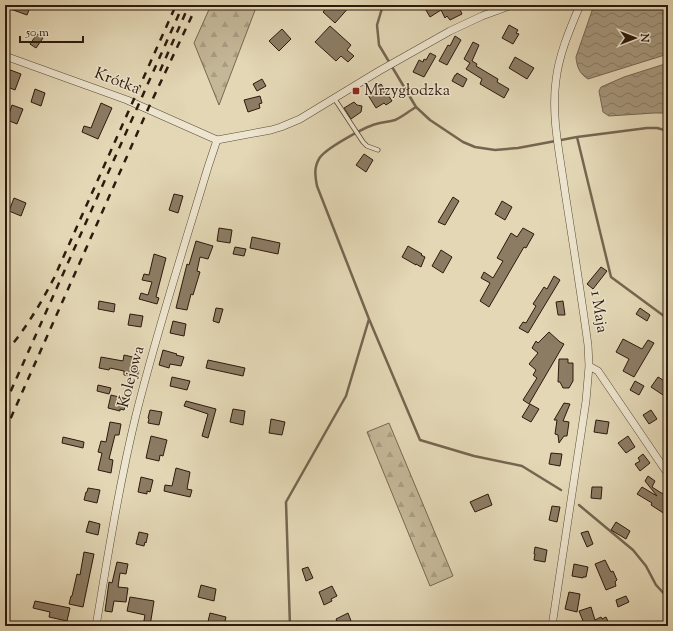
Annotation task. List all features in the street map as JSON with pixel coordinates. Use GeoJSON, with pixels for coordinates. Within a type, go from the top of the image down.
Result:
{"type":"FeatureCollection","features":[{"type":"Feature","properties":{"kind":"street"},"geometry":{"type":"LineString","coordinates":[[217,140],[281,127],[300,119],[378,71],[450,31],[482,16],[512,5]]}},
{"type":"Feature","properties":{"kind":"street","name":"1 Maja"},"geometry":{"type":"LineString","coordinates":[[552,626],[586,401],[589,366],[588,345],[554,108],[558,68],[563,50],[580,5]]}},
{"type":"Feature","properties":{"kind":"street","name":"Krótka"},"geometry":{"type":"LineString","coordinates":[[5,56],[127,100],[217,140]]}},
{"type":"Feature","properties":{"kind":"street","name":"Kolejowa"},"geometry":{"type":"LineString","coordinates":[[96,626],[111,536],[136,415],[157,338],[217,140]]}},
{"type":"Feature","properties":{"kind":"street"},"geometry":{"type":"LineString","coordinates":[[589,366],[598,371],[668,474]]}},
{"type":"Feature","properties":{"kind":"lane"},"geometry":{"type":"LineString","coordinates":[[334,98],[363,142],[367,146],[378,150]]}},
{"type":"Feature","properties":{"kind":"green space"},"geometry":{"type":"Polygon","coordinates":[[[211,5],[257,5],[219,105],[194,43],[211,5]]]}},
{"type":"Feature","properties":{"kind":"green space"},"geometry":{"type":"Polygon","coordinates":[[[389,423],[453,576],[430,586],[367,432],[389,423]]]}},
{"type":"Feature","properties":{"kind":"water"},"geometry":{"type":"Polygon","coordinates":[[[594,5],[668,5],[668,54],[588,79],[579,70],[576,57],[594,5]]]}},
{"type":"Feature","properties":{"kind":"water"},"geometry":{"type":"Polygon","coordinates":[[[668,63],[668,113],[609,116],[603,112],[599,91],[601,87],[624,77],[668,63]]]}},
{"type":"Feature","properties":{"kind":"building"},"geometry":{"type":"Polygon","coordinates":[[[5,5],[31,5],[27,15],[5,7],[5,5]]]}},
{"type":"Feature","properties":{"kind":"building"},"geometry":{"type":"Polygon","coordinates":[[[329,5],[351,5],[335,23],[323,12],[329,5]]]}},
{"type":"Feature","properties":{"kind":"building"},"geometry":{"type":"Polygon","coordinates":[[[423,5],[458,5],[462,14],[450,20],[447,16],[445,18],[441,10],[430,17],[423,5]]]}},
{"type":"Feature","properties":{"kind":"building"},"geometry":{"type":"Polygon","coordinates":[[[509,25],[518,30],[516,33],[519,34],[513,44],[502,38],[509,25]]]}},
{"type":"Feature","properties":{"kind":"building"},"geometry":{"type":"Polygon","coordinates":[[[330,26],[351,45],[347,50],[354,56],[348,62],[341,56],[336,61],[315,42],[330,26]]]}},
{"type":"Feature","properties":{"kind":"building"},"geometry":{"type":"Polygon","coordinates":[[[282,29],[291,39],[279,51],[269,41],[282,29]]]}},
{"type":"Feature","properties":{"kind":"building"},"geometry":{"type":"Polygon","coordinates":[[[37,34],[43,38],[36,48],[30,44],[37,34]]]}},
{"type":"Feature","properties":{"kind":"building"},"geometry":{"type":"Polygon","coordinates":[[[455,36],[461,40],[447,65],[439,61],[455,36]]]}},
{"type":"Feature","properties":{"kind":"building"},"geometry":{"type":"Polygon","coordinates":[[[473,42],[479,45],[472,61],[477,64],[476,66],[498,79],[497,82],[509,89],[504,98],[480,84],[482,79],[466,69],[470,63],[464,59],[473,42]]]}},
{"type":"Feature","properties":{"kind":"building"},"geometry":{"type":"Polygon","coordinates":[[[430,53],[436,56],[424,77],[413,72],[419,60],[423,62],[430,53]]]}},
{"type":"Feature","properties":{"kind":"building"},"geometry":{"type":"Polygon","coordinates":[[[515,57],[534,68],[527,79],[509,68],[515,57]]]}},
{"type":"Feature","properties":{"kind":"building"},"geometry":{"type":"Polygon","coordinates":[[[5,68],[21,74],[15,90],[5,86],[5,68]]]}},
{"type":"Feature","properties":{"kind":"building"},"geometry":{"type":"Polygon","coordinates":[[[457,73],[467,79],[463,87],[452,81],[457,73]]]}},
{"type":"Feature","properties":{"kind":"building"},"geometry":{"type":"Polygon","coordinates":[[[262,79],[266,86],[257,91],[253,84],[262,79]]]}},
{"type":"Feature","properties":{"kind":"building"},"geometry":{"type":"Polygon","coordinates":[[[381,84],[392,101],[386,105],[384,103],[376,108],[368,95],[376,90],[375,88],[381,84]]]}},
{"type":"Feature","properties":{"kind":"building"},"geometry":{"type":"Polygon","coordinates":[[[35,89],[45,93],[41,106],[31,102],[35,89]]]}},
{"type":"Feature","properties":{"kind":"building"},"geometry":{"type":"Polygon","coordinates":[[[260,96],[262,103],[259,104],[260,108],[248,112],[244,100],[260,96]]]}},
{"type":"Feature","properties":{"kind":"building"},"geometry":{"type":"Polygon","coordinates":[[[354,102],[357,105],[362,106],[361,112],[351,119],[344,108],[354,102]]]}},
{"type":"Feature","properties":{"kind":"building"},"geometry":{"type":"Polygon","coordinates":[[[101,103],[112,108],[98,139],[82,132],[84,126],[91,128],[101,103]]]}},
{"type":"Feature","properties":{"kind":"building"},"geometry":{"type":"Polygon","coordinates":[[[12,105],[23,109],[17,124],[7,120],[12,105]]]}},
{"type":"Feature","properties":{"kind":"building"},"geometry":{"type":"Polygon","coordinates":[[[364,154],[373,160],[366,172],[356,165],[364,154]]]}},
{"type":"Feature","properties":{"kind":"building"},"geometry":{"type":"Polygon","coordinates":[[[174,194],[183,196],[178,213],[169,210],[174,194]]]}},
{"type":"Feature","properties":{"kind":"building"},"geometry":{"type":"Polygon","coordinates":[[[453,197],[459,201],[445,225],[438,222],[453,197]]]}},
{"type":"Feature","properties":{"kind":"building"},"geometry":{"type":"Polygon","coordinates":[[[14,198],[26,203],[21,216],[9,211],[14,198]]]}},
{"type":"Feature","properties":{"kind":"building"},"geometry":{"type":"Polygon","coordinates":[[[502,201],[512,207],[505,220],[495,214],[502,201]]]}},
{"type":"Feature","properties":{"kind":"building"},"geometry":{"type":"Polygon","coordinates":[[[219,228],[232,230],[230,243],[217,241],[219,228]]]}},
{"type":"Feature","properties":{"kind":"building"},"geometry":{"type":"Polygon","coordinates":[[[523,228],[534,234],[526,248],[524,247],[489,307],[480,301],[490,283],[481,278],[484,272],[493,278],[503,261],[497,258],[511,233],[517,237],[523,228]]]}},
{"type":"Feature","properties":{"kind":"building"},"geometry":{"type":"Polygon","coordinates":[[[252,237],[280,243],[278,254],[250,248],[252,237]]]}},
{"type":"Feature","properties":{"kind":"building"},"geometry":{"type":"Polygon","coordinates":[[[196,241],[213,246],[208,259],[200,257],[197,271],[200,272],[193,295],[191,294],[187,310],[176,308],[187,264],[189,265],[196,241]]]}},
{"type":"Feature","properties":{"kind":"building"},"geometry":{"type":"Polygon","coordinates":[[[408,246],[425,257],[421,267],[402,257],[408,246]]]}},
{"type":"Feature","properties":{"kind":"building"},"geometry":{"type":"Polygon","coordinates":[[[235,247],[246,249],[244,256],[233,254],[235,247]]]}},
{"type":"Feature","properties":{"kind":"building"},"geometry":{"type":"Polygon","coordinates":[[[441,250],[452,257],[443,273],[432,266],[441,250]]]}},
{"type":"Feature","properties":{"kind":"building"},"geometry":{"type":"Polygon","coordinates":[[[154,254],[166,258],[156,297],[159,298],[157,304],[139,299],[141,293],[148,295],[152,282],[142,280],[144,274],[149,275],[154,254]]]}},
{"type":"Feature","properties":{"kind":"building"},"geometry":{"type":"Polygon","coordinates":[[[601,267],[607,271],[593,289],[587,284],[601,267]]]}},
{"type":"Feature","properties":{"kind":"building"},"geometry":{"type":"Polygon","coordinates":[[[554,276],[560,280],[528,333],[519,328],[523,322],[526,323],[536,306],[533,304],[544,287],[547,289],[554,276]]]}},
{"type":"Feature","properties":{"kind":"building"},"geometry":{"type":"Polygon","coordinates":[[[99,301],[115,304],[114,312],[98,309],[99,301]]]}},
{"type":"Feature","properties":{"kind":"building"},"geometry":{"type":"Polygon","coordinates":[[[563,301],[565,315],[558,315],[556,302],[563,301]]]}},
{"type":"Feature","properties":{"kind":"building"},"geometry":{"type":"Polygon","coordinates":[[[216,308],[223,309],[219,323],[213,321],[216,308]]]}},
{"type":"Feature","properties":{"kind":"building"},"geometry":{"type":"Polygon","coordinates":[[[640,308],[650,315],[647,321],[636,314],[640,308]]]}},
{"type":"Feature","properties":{"kind":"building"},"geometry":{"type":"Polygon","coordinates":[[[130,314],[143,316],[141,327],[128,325],[130,314]]]}},
{"type":"Feature","properties":{"kind":"building"},"geometry":{"type":"Polygon","coordinates":[[[173,321],[186,324],[184,336],[170,333],[173,321]]]}},
{"type":"Feature","properties":{"kind":"building"},"geometry":{"type":"Polygon","coordinates":[[[549,332],[564,344],[529,404],[523,400],[537,378],[533,375],[536,370],[529,364],[538,353],[532,348],[536,341],[538,343],[549,332]]]}},
{"type":"Feature","properties":{"kind":"building"},"geometry":{"type":"Polygon","coordinates":[[[623,339],[642,349],[648,340],[654,343],[634,377],[623,371],[629,359],[616,352],[623,339]]]}},
{"type":"Feature","properties":{"kind":"building"},"geometry":{"type":"Polygon","coordinates":[[[163,350],[184,357],[181,366],[170,364],[169,368],[159,365],[163,350]]]}},
{"type":"Feature","properties":{"kind":"building"},"geometry":{"type":"Polygon","coordinates":[[[124,355],[137,358],[135,369],[139,370],[137,377],[124,375],[124,371],[110,368],[109,370],[99,368],[101,357],[123,361],[124,355]]]}},
{"type":"Feature","properties":{"kind":"building"},"geometry":{"type":"Polygon","coordinates":[[[559,359],[568,359],[568,363],[573,363],[573,381],[569,388],[563,388],[560,382],[558,382],[559,359]]]}},
{"type":"Feature","properties":{"kind":"building"},"geometry":{"type":"Polygon","coordinates":[[[208,360],[245,368],[243,376],[206,368],[208,360]]]}},
{"type":"Feature","properties":{"kind":"building"},"geometry":{"type":"Polygon","coordinates":[[[172,377],[190,381],[187,390],[170,386],[172,377]]]}},
{"type":"Feature","properties":{"kind":"building"},"geometry":{"type":"Polygon","coordinates":[[[658,377],[668,383],[668,387],[663,395],[651,387],[658,377]]]}},
{"type":"Feature","properties":{"kind":"building"},"geometry":{"type":"Polygon","coordinates":[[[635,381],[644,386],[639,395],[630,390],[635,381]]]}},
{"type":"Feature","properties":{"kind":"building"},"geometry":{"type":"Polygon","coordinates":[[[98,385],[111,388],[109,394],[97,391],[98,385]]]}},
{"type":"Feature","properties":{"kind":"building"},"geometry":{"type":"Polygon","coordinates":[[[111,395],[127,399],[124,410],[120,409],[120,411],[108,408],[111,395]]]}},
{"type":"Feature","properties":{"kind":"building"},"geometry":{"type":"Polygon","coordinates":[[[186,401],[216,409],[208,438],[202,436],[208,414],[184,406],[186,401]]]}},
{"type":"Feature","properties":{"kind":"building"},"geometry":{"type":"Polygon","coordinates":[[[564,403],[570,404],[563,421],[569,422],[567,436],[564,436],[559,443],[558,435],[555,434],[557,420],[554,420],[564,403]]]}},
{"type":"Feature","properties":{"kind":"building"},"geometry":{"type":"Polygon","coordinates":[[[530,404],[539,409],[531,422],[522,417],[530,404]]]}},
{"type":"Feature","properties":{"kind":"building"},"geometry":{"type":"Polygon","coordinates":[[[233,409],[245,411],[243,425],[230,422],[233,409]]]}},
{"type":"Feature","properties":{"kind":"building"},"geometry":{"type":"Polygon","coordinates":[[[150,410],[162,412],[159,425],[148,423],[150,410]]]}},
{"type":"Feature","properties":{"kind":"building"},"geometry":{"type":"Polygon","coordinates":[[[651,410],[657,419],[649,424],[643,415],[651,410]]]}},
{"type":"Feature","properties":{"kind":"building"},"geometry":{"type":"Polygon","coordinates":[[[271,419],[285,422],[282,435],[269,433],[271,419]]]}},
{"type":"Feature","properties":{"kind":"building"},"geometry":{"type":"Polygon","coordinates":[[[596,420],[609,422],[607,434],[594,432],[596,420]]]}},
{"type":"Feature","properties":{"kind":"building"},"geometry":{"type":"Polygon","coordinates":[[[110,422],[121,424],[119,435],[115,435],[109,459],[113,460],[111,473],[98,470],[102,453],[98,452],[101,441],[106,442],[110,422]]]}},
{"type":"Feature","properties":{"kind":"building"},"geometry":{"type":"Polygon","coordinates":[[[151,436],[167,440],[163,456],[160,455],[159,461],[146,458],[151,436]]]}},
{"type":"Feature","properties":{"kind":"building"},"geometry":{"type":"Polygon","coordinates":[[[628,436],[635,447],[626,453],[618,443],[628,436]]]}},
{"type":"Feature","properties":{"kind":"building"},"geometry":{"type":"Polygon","coordinates":[[[63,437],[84,442],[83,448],[62,443],[63,437]]]}},
{"type":"Feature","properties":{"kind":"building"},"geometry":{"type":"Polygon","coordinates":[[[551,453],[562,454],[560,466],[549,464],[551,453]]]}},
{"type":"Feature","properties":{"kind":"building"},"geometry":{"type":"Polygon","coordinates":[[[643,454],[650,463],[640,471],[635,464],[640,461],[638,458],[643,454]]]}},
{"type":"Feature","properties":{"kind":"building"},"geometry":{"type":"Polygon","coordinates":[[[176,468],[190,472],[187,489],[192,490],[190,497],[164,491],[165,485],[172,486],[176,468]]]}},
{"type":"Feature","properties":{"kind":"building"},"geometry":{"type":"Polygon","coordinates":[[[648,476],[655,481],[652,487],[666,496],[668,494],[668,516],[651,505],[652,503],[637,494],[642,487],[657,496],[645,481],[648,476]]]}},
{"type":"Feature","properties":{"kind":"building"},"geometry":{"type":"Polygon","coordinates":[[[141,477],[153,480],[150,492],[147,491],[147,494],[138,492],[141,477]]]}},
{"type":"Feature","properties":{"kind":"building"},"geometry":{"type":"Polygon","coordinates":[[[592,487],[602,487],[601,499],[591,498],[592,487]]]}},
{"type":"Feature","properties":{"kind":"building"},"geometry":{"type":"Polygon","coordinates":[[[88,488],[100,490],[97,503],[84,500],[88,488]]]}},
{"type":"Feature","properties":{"kind":"building"},"geometry":{"type":"Polygon","coordinates":[[[488,494],[492,505],[475,512],[470,502],[488,494]]]}},
{"type":"Feature","properties":{"kind":"building"},"geometry":{"type":"Polygon","coordinates":[[[552,506],[560,507],[557,522],[549,520],[552,506]]]}},
{"type":"Feature","properties":{"kind":"building"},"geometry":{"type":"Polygon","coordinates":[[[89,521],[100,524],[98,535],[86,532],[89,521]]]}},
{"type":"Feature","properties":{"kind":"building"},"geometry":{"type":"Polygon","coordinates":[[[616,522],[630,531],[626,539],[611,530],[616,522]]]}},
{"type":"Feature","properties":{"kind":"building"},"geometry":{"type":"Polygon","coordinates":[[[588,531],[593,544],[587,547],[581,533],[588,531]]]}},
{"type":"Feature","properties":{"kind":"building"},"geometry":{"type":"Polygon","coordinates":[[[139,532],[148,534],[144,546],[136,544],[139,532]]]}},
{"type":"Feature","properties":{"kind":"building"},"geometry":{"type":"Polygon","coordinates":[[[535,547],[547,550],[545,562],[534,560],[535,547]]]}},
{"type":"Feature","properties":{"kind":"building"},"geometry":{"type":"Polygon","coordinates":[[[84,552],[94,554],[83,607],[69,604],[77,574],[80,575],[84,552]]]}},
{"type":"Feature","properties":{"kind":"building"},"geometry":{"type":"Polygon","coordinates":[[[605,560],[611,572],[613,571],[617,580],[615,582],[616,586],[606,590],[595,564],[605,560]]]}},
{"type":"Feature","properties":{"kind":"building"},"geometry":{"type":"Polygon","coordinates":[[[117,562],[128,564],[126,574],[120,573],[118,587],[128,588],[126,602],[114,601],[112,612],[105,611],[109,582],[112,583],[117,562]]]}},
{"type":"Feature","properties":{"kind":"building"},"geometry":{"type":"Polygon","coordinates":[[[574,564],[588,567],[586,577],[583,578],[572,576],[574,564]]]}},
{"type":"Feature","properties":{"kind":"building"},"geometry":{"type":"Polygon","coordinates":[[[308,567],[313,578],[306,581],[302,569],[308,567]]]}},
{"type":"Feature","properties":{"kind":"building"},"geometry":{"type":"Polygon","coordinates":[[[201,585],[216,589],[214,601],[198,597],[201,585]]]}},
{"type":"Feature","properties":{"kind":"building"},"geometry":{"type":"Polygon","coordinates":[[[332,586],[337,596],[331,599],[332,601],[324,605],[319,592],[332,586]]]}},
{"type":"Feature","properties":{"kind":"building"},"geometry":{"type":"Polygon","coordinates":[[[569,592],[580,594],[577,612],[565,609],[569,592]]]}},
{"type":"Feature","properties":{"kind":"building"},"geometry":{"type":"Polygon","coordinates":[[[626,596],[629,602],[618,607],[616,600],[626,596]]]}},
{"type":"Feature","properties":{"kind":"building"},"geometry":{"type":"Polygon","coordinates":[[[130,597],[154,601],[150,626],[143,626],[145,615],[127,611],[130,597]]]}},
{"type":"Feature","properties":{"kind":"building"},"geometry":{"type":"Polygon","coordinates":[[[35,601],[70,608],[67,621],[49,617],[50,612],[33,608],[35,601]]]}},
{"type":"Feature","properties":{"kind":"building"},"geometry":{"type":"Polygon","coordinates":[[[591,607],[595,620],[601,617],[602,619],[606,617],[610,626],[585,626],[579,611],[591,607]]]}},
{"type":"Feature","properties":{"kind":"building"},"geometry":{"type":"Polygon","coordinates":[[[210,613],[226,617],[224,626],[207,626],[210,613]]]}},
{"type":"Feature","properties":{"kind":"building"},"geometry":{"type":"Polygon","coordinates":[[[348,613],[353,626],[339,626],[336,619],[348,613]]]}},
{"type":"Feature","properties":{"kind":"waterway"},"geometry":{"type":"LineString","coordinates":[[383,5],[377,25],[379,45],[416,107],[430,120],[463,142],[475,147],[495,150],[518,148],[577,137],[647,128],[657,128],[668,131]]}},
{"type":"Feature","properties":{"kind":"waterway"},"geometry":{"type":"LineString","coordinates":[[416,107],[395,120],[376,124],[363,129],[328,150],[322,155],[316,165],[315,175],[317,186],[369,319],[420,440],[474,456],[522,466],[561,490]]}},
{"type":"Feature","properties":{"kind":"waterway"},"geometry":{"type":"LineString","coordinates":[[577,137],[611,277],[668,319]]}},
{"type":"Feature","properties":{"kind":"waterway"},"geometry":{"type":"LineString","coordinates":[[290,626],[286,502],[346,396],[369,319]]}},
{"type":"Feature","properties":{"kind":"waterway"},"geometry":{"type":"LineString","coordinates":[[579,505],[633,550],[646,566],[656,585],[668,598]]}},
{"type":"Feature","properties":{"kind":"railway"},"geometry":{"type":"LineString","coordinates":[[5,353],[32,317],[54,278],[176,5]]}},
{"type":"Feature","properties":{"kind":"railway"},"geometry":{"type":"LineString","coordinates":[[5,404],[183,5]]}},
{"type":"Feature","properties":{"kind":"railway"},"geometry":{"type":"LineString","coordinates":[[160,71],[189,5]]}},
{"type":"Feature","properties":{"kind":"railway"},"geometry":{"type":"LineString","coordinates":[[5,431],[148,109],[197,5]]}},
{"type":"Feature","properties":{"kind":"place","name":"Mrzygłodzka"},"geometry":{"type":"Point","coordinates":[356,91]}}]}
